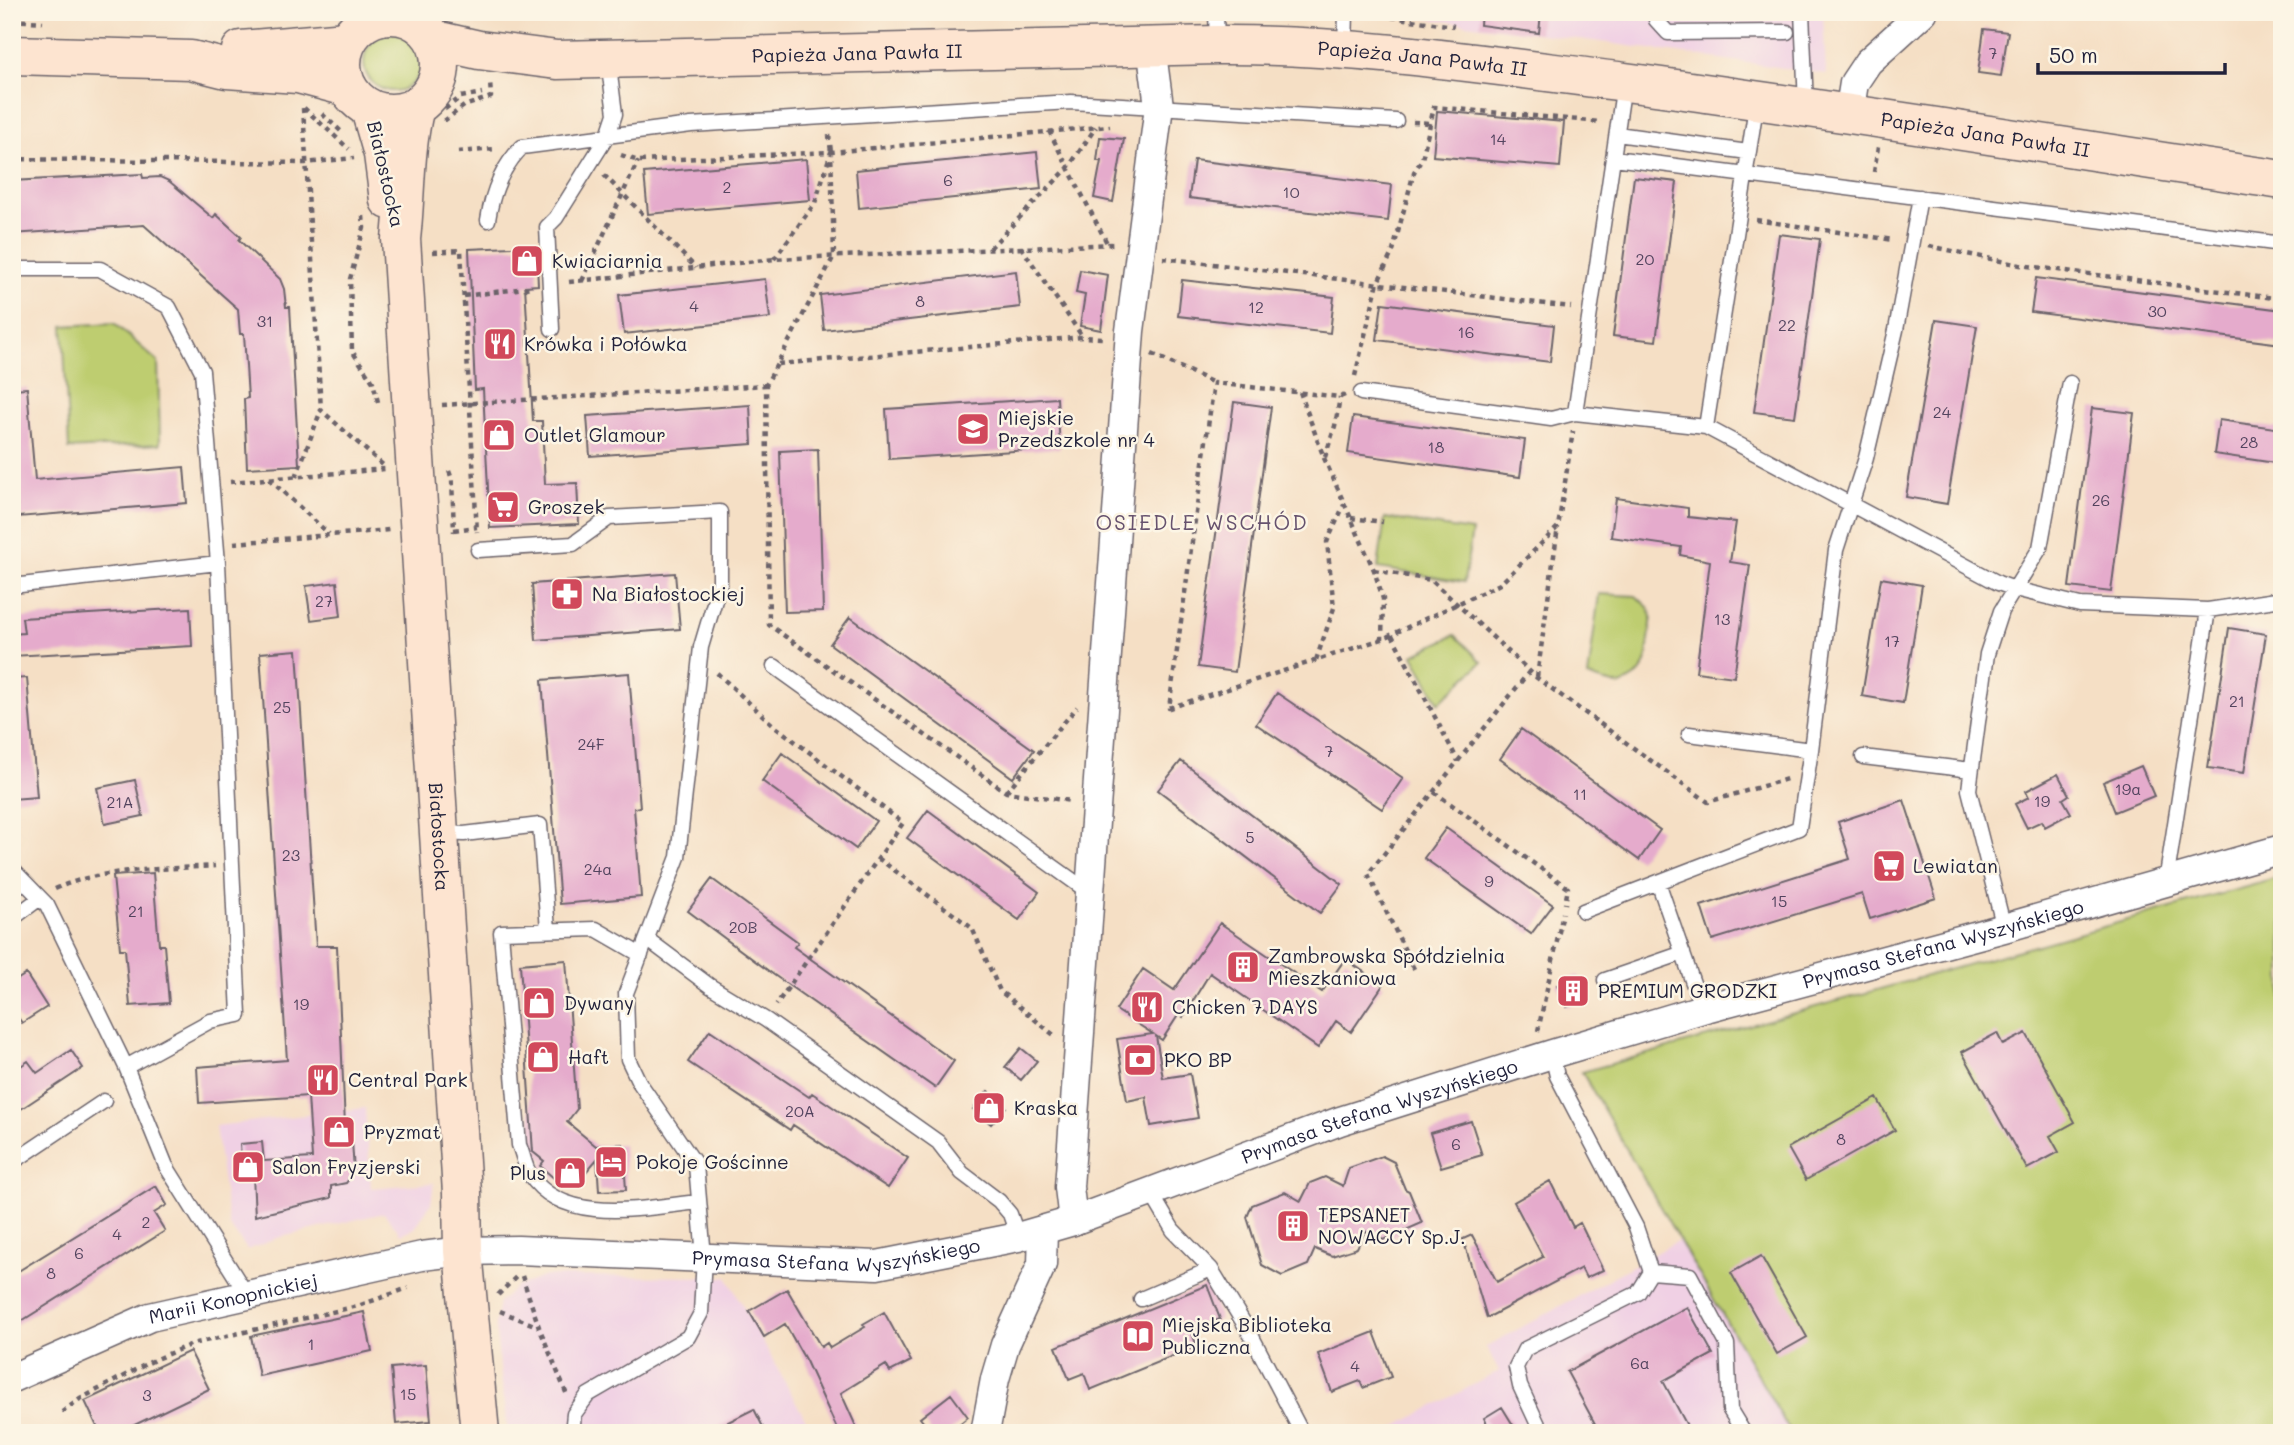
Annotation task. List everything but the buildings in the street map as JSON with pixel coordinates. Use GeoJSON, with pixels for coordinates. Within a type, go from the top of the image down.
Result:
{"type":"FeatureCollection","features":[{"type":"Feature","properties":{"kind":"street"},"geometry":{"type":"LineString","coordinates":[[1849,114],[1854,83],[1868,62],[1923,12]]}},
{"type":"Feature","properties":{"kind":"street"},"geometry":{"type":"LineString","coordinates":[[12,55],[191,60],[227,69],[298,74],[347,112],[401,113],[430,108],[440,70],[440,55],[421,24],[400,15],[384,15],[362,24],[191,60]]}},
{"type":"Feature","properties":{"kind":"street"},"geometry":{"type":"LineString","coordinates":[[347,112],[342,64],[362,24]]}},
{"type":"Feature","properties":{"kind":"street","name":"Papieża Jana Pawła II"},"geometry":{"type":"LineString","coordinates":[[421,24],[479,50],[557,60]]}},
{"type":"Feature","properties":{"kind":"street","name":"Papieża Jana Pawła II"},"geometry":{"type":"LineString","coordinates":[[430,108],[489,73],[557,60],[1154,46],[1216,29],[1280,45],[1624,82],[1806,106],[2282,180]]}},
{"type":"Feature","properties":{"kind":"street"},"geometry":{"type":"LineString","coordinates":[[1073,1221],[1069,1187],[1129,344],[1127,250],[1158,106],[1154,46]]}},
{"type":"Feature","properties":{"kind":"street","name":"Białostocka"},"geometry":{"type":"LineString","coordinates":[[430,108],[411,124],[407,154],[413,245],[419,537],[440,834],[464,1251],[480,1433]]}},
{"type":"Feature","properties":{"kind":"street","name":"Białostocka"},"geometry":{"type":"LineString","coordinates":[[347,112],[383,154],[389,201],[413,245]]}},
{"type":"Feature","properties":{"kind":"street","name":"Prymasa Stefana Wyszyńskiego"},"geometry":{"type":"LineString","coordinates":[[464,1251],[518,1250],[877,1265],[1030,1234],[1151,1193],[1340,1121],[1539,1058],[1702,1009],[2004,928],[2282,849]]}},
{"type":"Feature","properties":{"kind":"street"},"geometry":{"type":"LineString","coordinates":[[985,1433],[995,1379],[1006,1345],[1042,1264],[1030,1234]]}},
{"type":"Feature","properties":{"kind":"street","name":"Marii Konopnickiej"},"geometry":{"type":"LineString","coordinates":[[12,1378],[150,1317],[422,1256],[464,1251]]}},
{"type":"Feature","properties":{"kind":"lane"},"geometry":{"type":"LineString","coordinates":[[1345,50],[1346,12]]}},
{"type":"Feature","properties":{"kind":"lane"},"geometry":{"type":"LineString","coordinates":[[1655,12],[1656,20],[1668,33],[1787,32]]}},
{"type":"Feature","properties":{"kind":"lane"},"geometry":{"type":"LineString","coordinates":[[1802,12],[1806,106]]}},
{"type":"Feature","properties":{"kind":"lane"},"geometry":{"type":"LineString","coordinates":[[552,329],[547,227],[604,141],[615,114],[608,58]]}},
{"type":"Feature","properties":{"kind":"lane"},"geometry":{"type":"LineString","coordinates":[[1575,413],[1624,82]]}},
{"type":"Feature","properties":{"kind":"lane"},"geometry":{"type":"LineString","coordinates":[[1706,427],[1757,100]]}},
{"type":"Feature","properties":{"kind":"lane"},"geometry":{"type":"LineString","coordinates":[[488,220],[492,193],[513,156],[522,147],[604,141],[691,125],[1058,103],[1158,106],[1396,121]]}},
{"type":"Feature","properties":{"kind":"lane"},"geometry":{"type":"LineString","coordinates":[[1618,129],[1748,152]]}},
{"type":"Feature","properties":{"kind":"lane"},"geometry":{"type":"LineString","coordinates":[[1614,158],[2282,244]]}},
{"type":"Feature","properties":{"kind":"lane"},"geometry":{"type":"LineString","coordinates":[[1583,911],[1799,828],[1836,550],[1866,458],[1896,330],[1920,197]]}},
{"type":"Feature","properties":{"kind":"lane"},"geometry":{"type":"LineString","coordinates":[[12,269],[100,269],[169,307],[202,371],[218,563],[239,1015],[210,1021],[126,1067]]}},
{"type":"Feature","properties":{"kind":"lane"},"geometry":{"type":"LineString","coordinates":[[2004,928],[1969,790],[1971,770],[1987,654],[2001,611],[2040,548],[2070,383]]}},
{"type":"Feature","properties":{"kind":"lane"},"geometry":{"type":"LineString","coordinates":[[1356,393],[1551,419],[1575,413],[1706,427],[1998,583],[2080,605],[2208,610],[2282,599]]}},
{"type":"Feature","properties":{"kind":"lane"},"geometry":{"type":"LineString","coordinates":[[478,550],[573,544],[609,518],[720,512],[720,583],[701,647],[677,857],[626,993],[628,1059],[639,1082],[696,1166],[704,1257],[701,1313],[688,1337],[588,1395],[574,1414],[572,1433]]}},
{"type":"Feature","properties":{"kind":"lane"},"geometry":{"type":"LineString","coordinates":[[12,586],[218,563]]}},
{"type":"Feature","properties":{"kind":"lane"},"geometry":{"type":"LineString","coordinates":[[2166,882],[2208,610]]}},
{"type":"Feature","properties":{"kind":"lane"},"geometry":{"type":"LineString","coordinates":[[774,666],[1090,892]]}},
{"type":"Feature","properties":{"kind":"lane"},"geometry":{"type":"LineString","coordinates":[[1689,734],[1811,750]]}},
{"type":"Feature","properties":{"kind":"lane"},"geometry":{"type":"LineString","coordinates":[[1863,757],[1971,770]]}},
{"type":"Feature","properties":{"kind":"lane"},"geometry":{"type":"LineString","coordinates":[[440,834],[464,834],[540,825],[548,930]]}},
{"type":"Feature","properties":{"kind":"lane"},"geometry":{"type":"LineString","coordinates":[[12,869],[44,895],[126,1067],[166,1166],[247,1295]]}},
{"type":"Feature","properties":{"kind":"lane"},"geometry":{"type":"LineString","coordinates":[[1658,882],[1702,1009]]}},
{"type":"Feature","properties":{"kind":"lane"},"geometry":{"type":"LineString","coordinates":[[12,919],[44,895]]}},
{"type":"Feature","properties":{"kind":"lane"},"geometry":{"type":"LineString","coordinates":[[641,955],[596,929],[501,932],[519,1145],[530,1175],[553,1198],[581,1207],[605,1210],[699,1202]]}},
{"type":"Feature","properties":{"kind":"lane"},"geometry":{"type":"LineString","coordinates":[[647,939],[710,986],[766,1020],[938,1142],[962,1173],[999,1201],[1030,1234]]}},
{"type":"Feature","properties":{"kind":"lane"},"geometry":{"type":"LineString","coordinates":[[1605,980],[1683,953]]}},
{"type":"Feature","properties":{"kind":"lane"},"geometry":{"type":"LineString","coordinates":[[1539,1058],[1557,1076],[1636,1227],[1651,1272]]}},
{"type":"Feature","properties":{"kind":"lane"},"geometry":{"type":"LineString","coordinates":[[12,1161],[104,1101]]}},
{"type":"Feature","properties":{"kind":"lane"},"geometry":{"type":"LineString","coordinates":[[1151,1193],[1173,1230],[1211,1269],[1251,1335],[1302,1433]]}},
{"type":"Feature","properties":{"kind":"lane"},"geometry":{"type":"LineString","coordinates":[[1141,1299],[1211,1269]]}},
{"type":"Feature","properties":{"kind":"lane"},"geometry":{"type":"LineString","coordinates":[[1541,1431],[1520,1386],[1516,1367],[1525,1349],[1638,1293],[1651,1272]]}},
{"type":"Feature","properties":{"kind":"lane"},"geometry":{"type":"LineString","coordinates":[[1651,1272],[1690,1275],[1727,1344],[1730,1409],[1744,1433]]}},
{"type":"Feature","properties":{"kind":"path"},"geometry":{"type":"LineString","coordinates":[[12,159],[305,163],[359,158],[287,91],[285,73]]}},
{"type":"Feature","properties":{"kind":"path"},"geometry":{"type":"LineString","coordinates":[[430,108],[445,121],[464,106],[491,97],[489,73]]}},
{"type":"Feature","properties":{"kind":"path"},"geometry":{"type":"LineString","coordinates":[[296,477],[321,410],[303,107]]}},
{"type":"Feature","properties":{"kind":"path"},"geometry":{"type":"LineString","coordinates":[[1354,380],[1378,282],[1394,251],[1414,172],[1422,159],[1434,107],[1618,129]]}},
{"type":"Feature","properties":{"kind":"path"},"geometry":{"type":"LineString","coordinates":[[604,141],[638,162],[831,152],[1120,125]]}},
{"type":"Feature","properties":{"kind":"path"},"geometry":{"type":"LineString","coordinates":[[989,249],[1068,168],[1096,127]]}},
{"type":"Feature","properties":{"kind":"path"},"geometry":{"type":"LineString","coordinates":[[1049,131],[1107,243]]}},
{"type":"Feature","properties":{"kind":"path"},"geometry":{"type":"LineString","coordinates":[[457,152],[522,147]]}},
{"type":"Feature","properties":{"kind":"path"},"geometry":{"type":"LineString","coordinates":[[831,152],[834,256],[766,385],[769,625],[1006,792],[1073,801]]}},
{"type":"Feature","properties":{"kind":"path"},"geometry":{"type":"LineString","coordinates":[[774,259],[815,203],[831,152]]}},
{"type":"Feature","properties":{"kind":"path"},"geometry":{"type":"LineString","coordinates":[[591,162],[696,268]]}},
{"type":"Feature","properties":{"kind":"path"},"geometry":{"type":"LineString","coordinates":[[582,281],[638,162]]}},
{"type":"Feature","properties":{"kind":"path"},"geometry":{"type":"LineString","coordinates":[[362,205],[364,228],[350,279],[352,351],[373,382],[379,405]]}},
{"type":"Feature","properties":{"kind":"path"},"geometry":{"type":"LineString","coordinates":[[1738,217],[1912,243],[2020,265],[2282,299]]}},
{"type":"Feature","properties":{"kind":"path"},"geometry":{"type":"LineString","coordinates":[[464,296],[774,259],[1107,243],[1127,250],[1591,310]]}},
{"type":"Feature","properties":{"kind":"path"},"geometry":{"type":"LineString","coordinates":[[413,245],[461,250],[478,550]]}},
{"type":"Feature","properties":{"kind":"path"},"geometry":{"type":"LineString","coordinates":[[1021,247],[1083,337]]}},
{"type":"Feature","properties":{"kind":"path"},"geometry":{"type":"LineString","coordinates":[[777,364],[1083,337],[1106,338]]}},
{"type":"Feature","properties":{"kind":"path"},"geometry":{"type":"LineString","coordinates":[[1142,349],[1214,383],[1340,397],[1356,393]]}},
{"type":"Feature","properties":{"kind":"path"},"geometry":{"type":"LineString","coordinates":[[1214,383],[1169,708],[1382,639],[1459,605],[1500,584],[1558,527]]}},
{"type":"Feature","properties":{"kind":"path"},"geometry":{"type":"LineString","coordinates":[[439,405],[766,385]]}},
{"type":"Feature","properties":{"kind":"path"},"geometry":{"type":"LineString","coordinates":[[1300,392],[1324,458],[1374,570],[1384,599],[1382,639]]}},
{"type":"Feature","properties":{"kind":"path"},"geometry":{"type":"LineString","coordinates":[[1324,458],[1335,426],[1340,397]]}},
{"type":"Feature","properties":{"kind":"path"},"geometry":{"type":"LineString","coordinates":[[211,484],[388,469],[321,410]]}},
{"type":"Feature","properties":{"kind":"path"},"geometry":{"type":"LineString","coordinates":[[1537,678],[1575,413]]}},
{"type":"Feature","properties":{"kind":"path"},"geometry":{"type":"LineString","coordinates":[[269,479],[330,535]]}},
{"type":"Feature","properties":{"kind":"path"},"geometry":{"type":"LineString","coordinates":[[1316,661],[1334,608],[1327,542],[1344,504]]}},
{"type":"Feature","properties":{"kind":"path"},"geometry":{"type":"LineString","coordinates":[[1350,518],[1383,522]]}},
{"type":"Feature","properties":{"kind":"path"},"geometry":{"type":"LineString","coordinates":[[454,530],[477,527]]}},
{"type":"Feature","properties":{"kind":"path"},"geometry":{"type":"LineString","coordinates":[[216,545],[397,529]]}},
{"type":"Feature","properties":{"kind":"path"},"geometry":{"type":"LineString","coordinates":[[1374,570],[1431,580],[1537,678],[1708,802],[1808,772]]}},
{"type":"Feature","properties":{"kind":"path"},"geometry":{"type":"LineString","coordinates":[[1392,635],[1458,761]]}},
{"type":"Feature","properties":{"kind":"path"},"geometry":{"type":"LineString","coordinates":[[700,657],[772,724],[903,823],[766,1020]]}},
{"type":"Feature","properties":{"kind":"path"},"geometry":{"type":"LineString","coordinates":[[1414,969],[1368,874],[1529,671]]}},
{"type":"Feature","properties":{"kind":"path"},"geometry":{"type":"LineString","coordinates":[[1006,792],[1081,702]]}},
{"type":"Feature","properties":{"kind":"path"},"geometry":{"type":"LineString","coordinates":[[1434,792],[1568,888],[1535,1044],[1523,1047],[1539,1058]]}},
{"type":"Feature","properties":{"kind":"path"},"geometry":{"type":"LineString","coordinates":[[878,858],[972,928],[1000,991],[1056,1037]]}},
{"type":"Feature","properties":{"kind":"path"},"geometry":{"type":"LineString","coordinates":[[44,895],[76,880],[99,874],[231,864]]}},
{"type":"Feature","properties":{"kind":"path"},"geometry":{"type":"LineString","coordinates":[[495,1297],[520,1273],[574,1414]]}},
{"type":"Feature","properties":{"kind":"path"},"geometry":{"type":"LineString","coordinates":[[62,1412],[80,1399],[134,1370],[192,1344],[358,1307],[415,1286]]}},
{"type":"Feature","properties":{"kind":"path"},"geometry":{"type":"LineString","coordinates":[[498,1310],[539,1327]]}},
{"type":"Feature","properties":{"kind":"shaded area"},"geometry":{"type":"Polygon","coordinates":[[[1376,12],[1823,12],[1826,74],[1601,42],[1376,12]]]}},
{"type":"Feature","properties":{"kind":"shaded area"},"geometry":{"type":"Polygon","coordinates":[[[365,1108],[371,1188],[434,1183],[431,1203],[415,1228],[401,1234],[384,1213],[277,1238],[248,1250],[229,1226],[215,1126],[365,1108]]]}},
{"type":"Feature","properties":{"kind":"shaded area"},"geometry":{"type":"Polygon","coordinates":[[[1681,1239],[1793,1433],[1384,1433],[1499,1371],[1486,1347],[1681,1239]]]}},
{"type":"Feature","properties":{"kind":"shaded area"},"geometry":{"type":"Polygon","coordinates":[[[545,1276],[727,1277],[813,1433],[508,1433],[495,1325],[499,1303],[516,1287],[545,1276]]]}},
{"type":"Feature","properties":{"kind":"green space"},"geometry":{"type":"Polygon","coordinates":[[[393,33],[404,35],[417,46],[422,62],[420,73],[409,86],[393,91],[382,89],[369,78],[364,62],[366,51],[377,38],[393,33]]]}},
{"type":"Feature","properties":{"kind":"green space"},"geometry":{"type":"Polygon","coordinates":[[[114,323],[158,362],[160,444],[69,449],[63,326],[114,323]]]}},
{"type":"Feature","properties":{"kind":"green space"},"geometry":{"type":"Polygon","coordinates":[[[1385,518],[1472,531],[1464,582],[1378,568],[1385,518]]]}},
{"type":"Feature","properties":{"kind":"green space"},"geometry":{"type":"Polygon","coordinates":[[[1599,594],[1636,596],[1648,607],[1652,616],[1646,663],[1640,673],[1620,686],[1588,677],[1599,594]]]}},
{"type":"Feature","properties":{"kind":"green space"},"geometry":{"type":"Polygon","coordinates":[[[1455,635],[1482,662],[1439,703],[1413,655],[1455,635]]]}},
{"type":"Feature","properties":{"kind":"green space"},"geometry":{"type":"Polygon","coordinates":[[[2282,877],[2282,1433],[1791,1433],[1582,1072],[2282,877]]]}},
{"type":"Feature","properties":{"kind":"place","name":"Kwiaciarnia"},"geometry":{"type":"Point","coordinates":[527,261]}},
{"type":"Feature","properties":{"kind":"place","name":"Krówka i Połówka"},"geometry":{"type":"Point","coordinates":[500,344]}},
{"type":"Feature","properties":{"kind":"place","name":"Miejskie Przedszkole nr 4"},"geometry":{"type":"Point","coordinates":[973,429]}},
{"type":"Feature","properties":{"kind":"place","name":"Outlet Glamour"},"geometry":{"type":"Point","coordinates":[499,435]}},
{"type":"Feature","properties":{"kind":"place","name":"Groszek"},"geometry":{"type":"Point","coordinates":[503,507]}},
{"type":"Feature","properties":{"kind":"place","name":"Na Białostockiej"},"geometry":{"type":"Point","coordinates":[567,594]}},
{"type":"Feature","properties":{"kind":"place","name":"Lewiatan"},"geometry":{"type":"Point","coordinates":[1889,866]}},
{"type":"Feature","properties":{"kind":"place","name":"Zambrowska Spółdzielnia Mieszkaniowa"},"geometry":{"type":"Point","coordinates":[1243,967]}},
{"type":"Feature","properties":{"kind":"place","name":"PREMIUM GRODZKI"},"geometry":{"type":"Point","coordinates":[1573,991]}},
{"type":"Feature","properties":{"kind":"place","name":"Dywany"},"geometry":{"type":"Point","coordinates":[539,1003]}},
{"type":"Feature","properties":{"kind":"place","name":"Chicken 7 DAYS"},"geometry":{"type":"Point","coordinates":[1147,1007]}},
{"type":"Feature","properties":{"kind":"place","name":"Haft"},"geometry":{"type":"Point","coordinates":[543,1057]}},
{"type":"Feature","properties":{"kind":"place","name":"PKO BP"},"geometry":{"type":"Point","coordinates":[1140,1060]}},
{"type":"Feature","properties":{"kind":"place","name":"Central Park"},"geometry":{"type":"Point","coordinates":[323,1080]}},
{"type":"Feature","properties":{"kind":"place","name":"Kraska"},"geometry":{"type":"Point","coordinates":[989,1108]}},
{"type":"Feature","properties":{"kind":"place","name":"Pryzmat"},"geometry":{"type":"Point","coordinates":[339,1132]}},
{"type":"Feature","properties":{"kind":"place","name":"Pokoje Gościnne"},"geometry":{"type":"Point","coordinates":[611,1162]}},
{"type":"Feature","properties":{"kind":"place","name":"Salon Fryzjerski"},"geometry":{"type":"Point","coordinates":[248,1167]}},
{"type":"Feature","properties":{"kind":"place","name":"Plus"},"geometry":{"type":"Point","coordinates":[570,1173]}},
{"type":"Feature","properties":{"kind":"place","name":"TEPSANET NOWACCY Sp.J."},"geometry":{"type":"Point","coordinates":[1293,1226]}},
{"type":"Feature","properties":{"kind":"place","name":"Miejska Biblioteka Publiczna"},"geometry":{"type":"Point","coordinates":[1138,1336]}},
{"type":"Feature","properties":{"kind":"district","name":"OSIEDLE WSCHÓD"},"geometry":{"type":"Point","coordinates":[1202,523]}}]}
